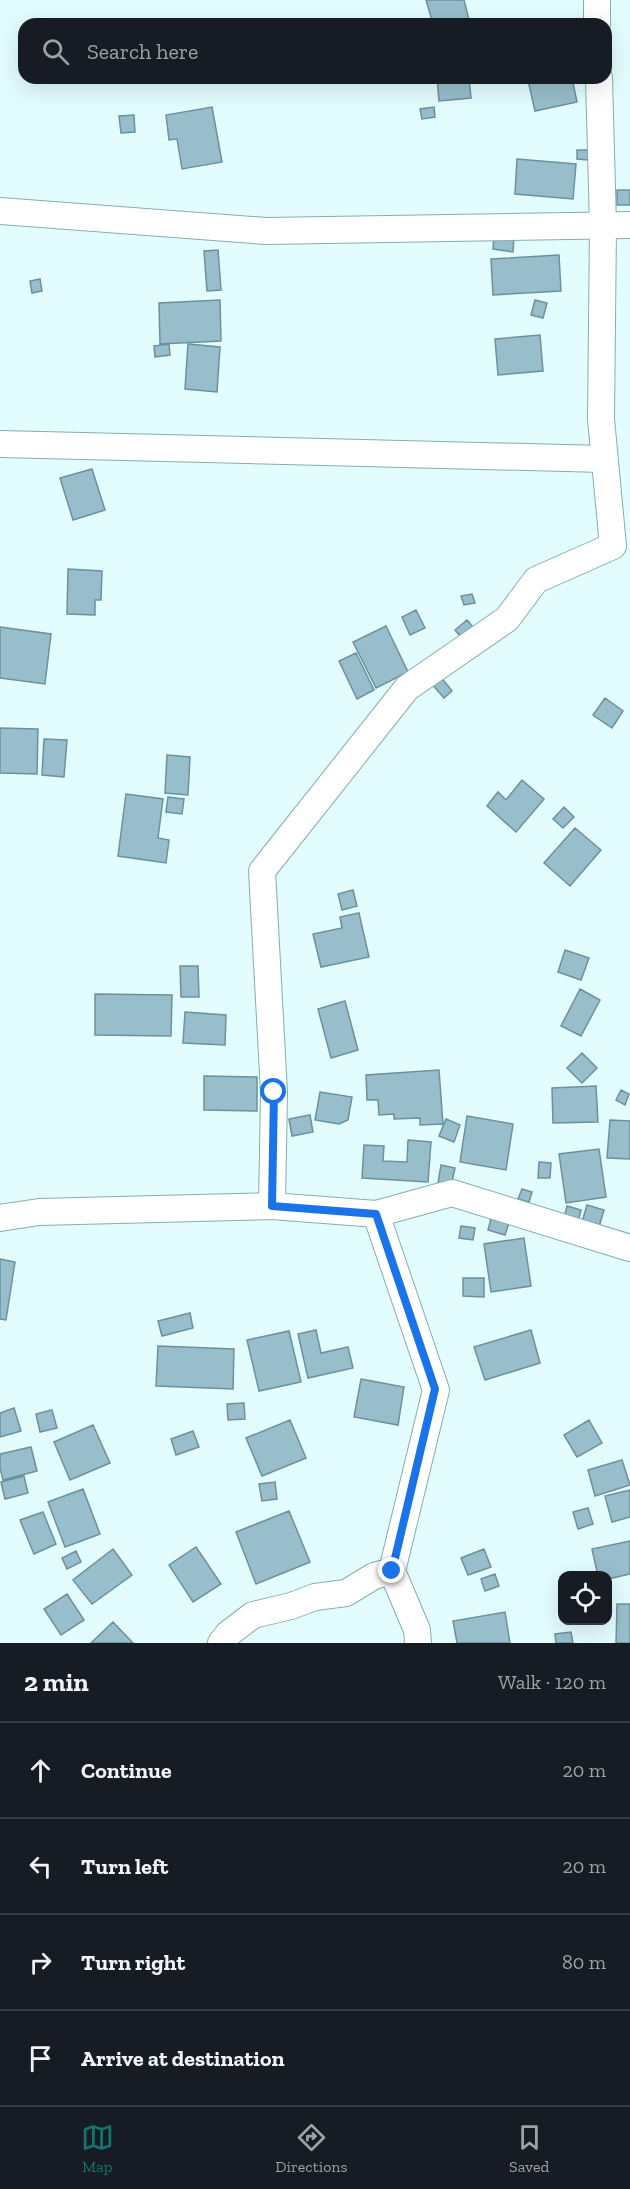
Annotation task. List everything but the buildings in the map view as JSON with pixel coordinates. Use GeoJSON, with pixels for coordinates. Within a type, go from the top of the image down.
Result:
{"type":"FeatureCollection","features":[{"type":"Feature","properties":{"kind":"street"},"geometry":{"type":"LineString","coordinates":[[597,0],[597,18]]}},
{"type":"Feature","properties":{"kind":"street"},"geometry":{"type":"LineString","coordinates":[[272,1206],[274,1092],[262,871],[407,688],[507,620],[537,580],[613,546],[601,418],[603,225],[599,84]]}},
{"type":"Feature","properties":{"kind":"street"},"geometry":{"type":"LineString","coordinates":[[0,212],[266,231],[630,225]]}},
{"type":"Feature","properties":{"kind":"street"},"geometry":{"type":"LineString","coordinates":[[0,444],[604,459]]}},
{"type":"Feature","properties":{"kind":"street"},"geometry":{"type":"LineString","coordinates":[[0,1218],[39,1212],[272,1206],[376,1214],[452,1192],[630,1248]]}},
{"type":"Feature","properties":{"kind":"street"},"geometry":{"type":"LineString","coordinates":[[376,1214],[435,1389],[392,1571],[417,1630],[418,1643]]}},
{"type":"Feature","properties":{"kind":"street"},"geometry":{"type":"LineString","coordinates":[[221,1643],[228,1634],[253,1616],[315,1597],[346,1593],[374,1576],[392,1571]]}},
{"type":"Feature","properties":{"kind":"route"},"geometry":{"type":"LineString","coordinates":[[274,1092],[272,1206],[376,1214],[435,1389],[392,1571]]}}]}
